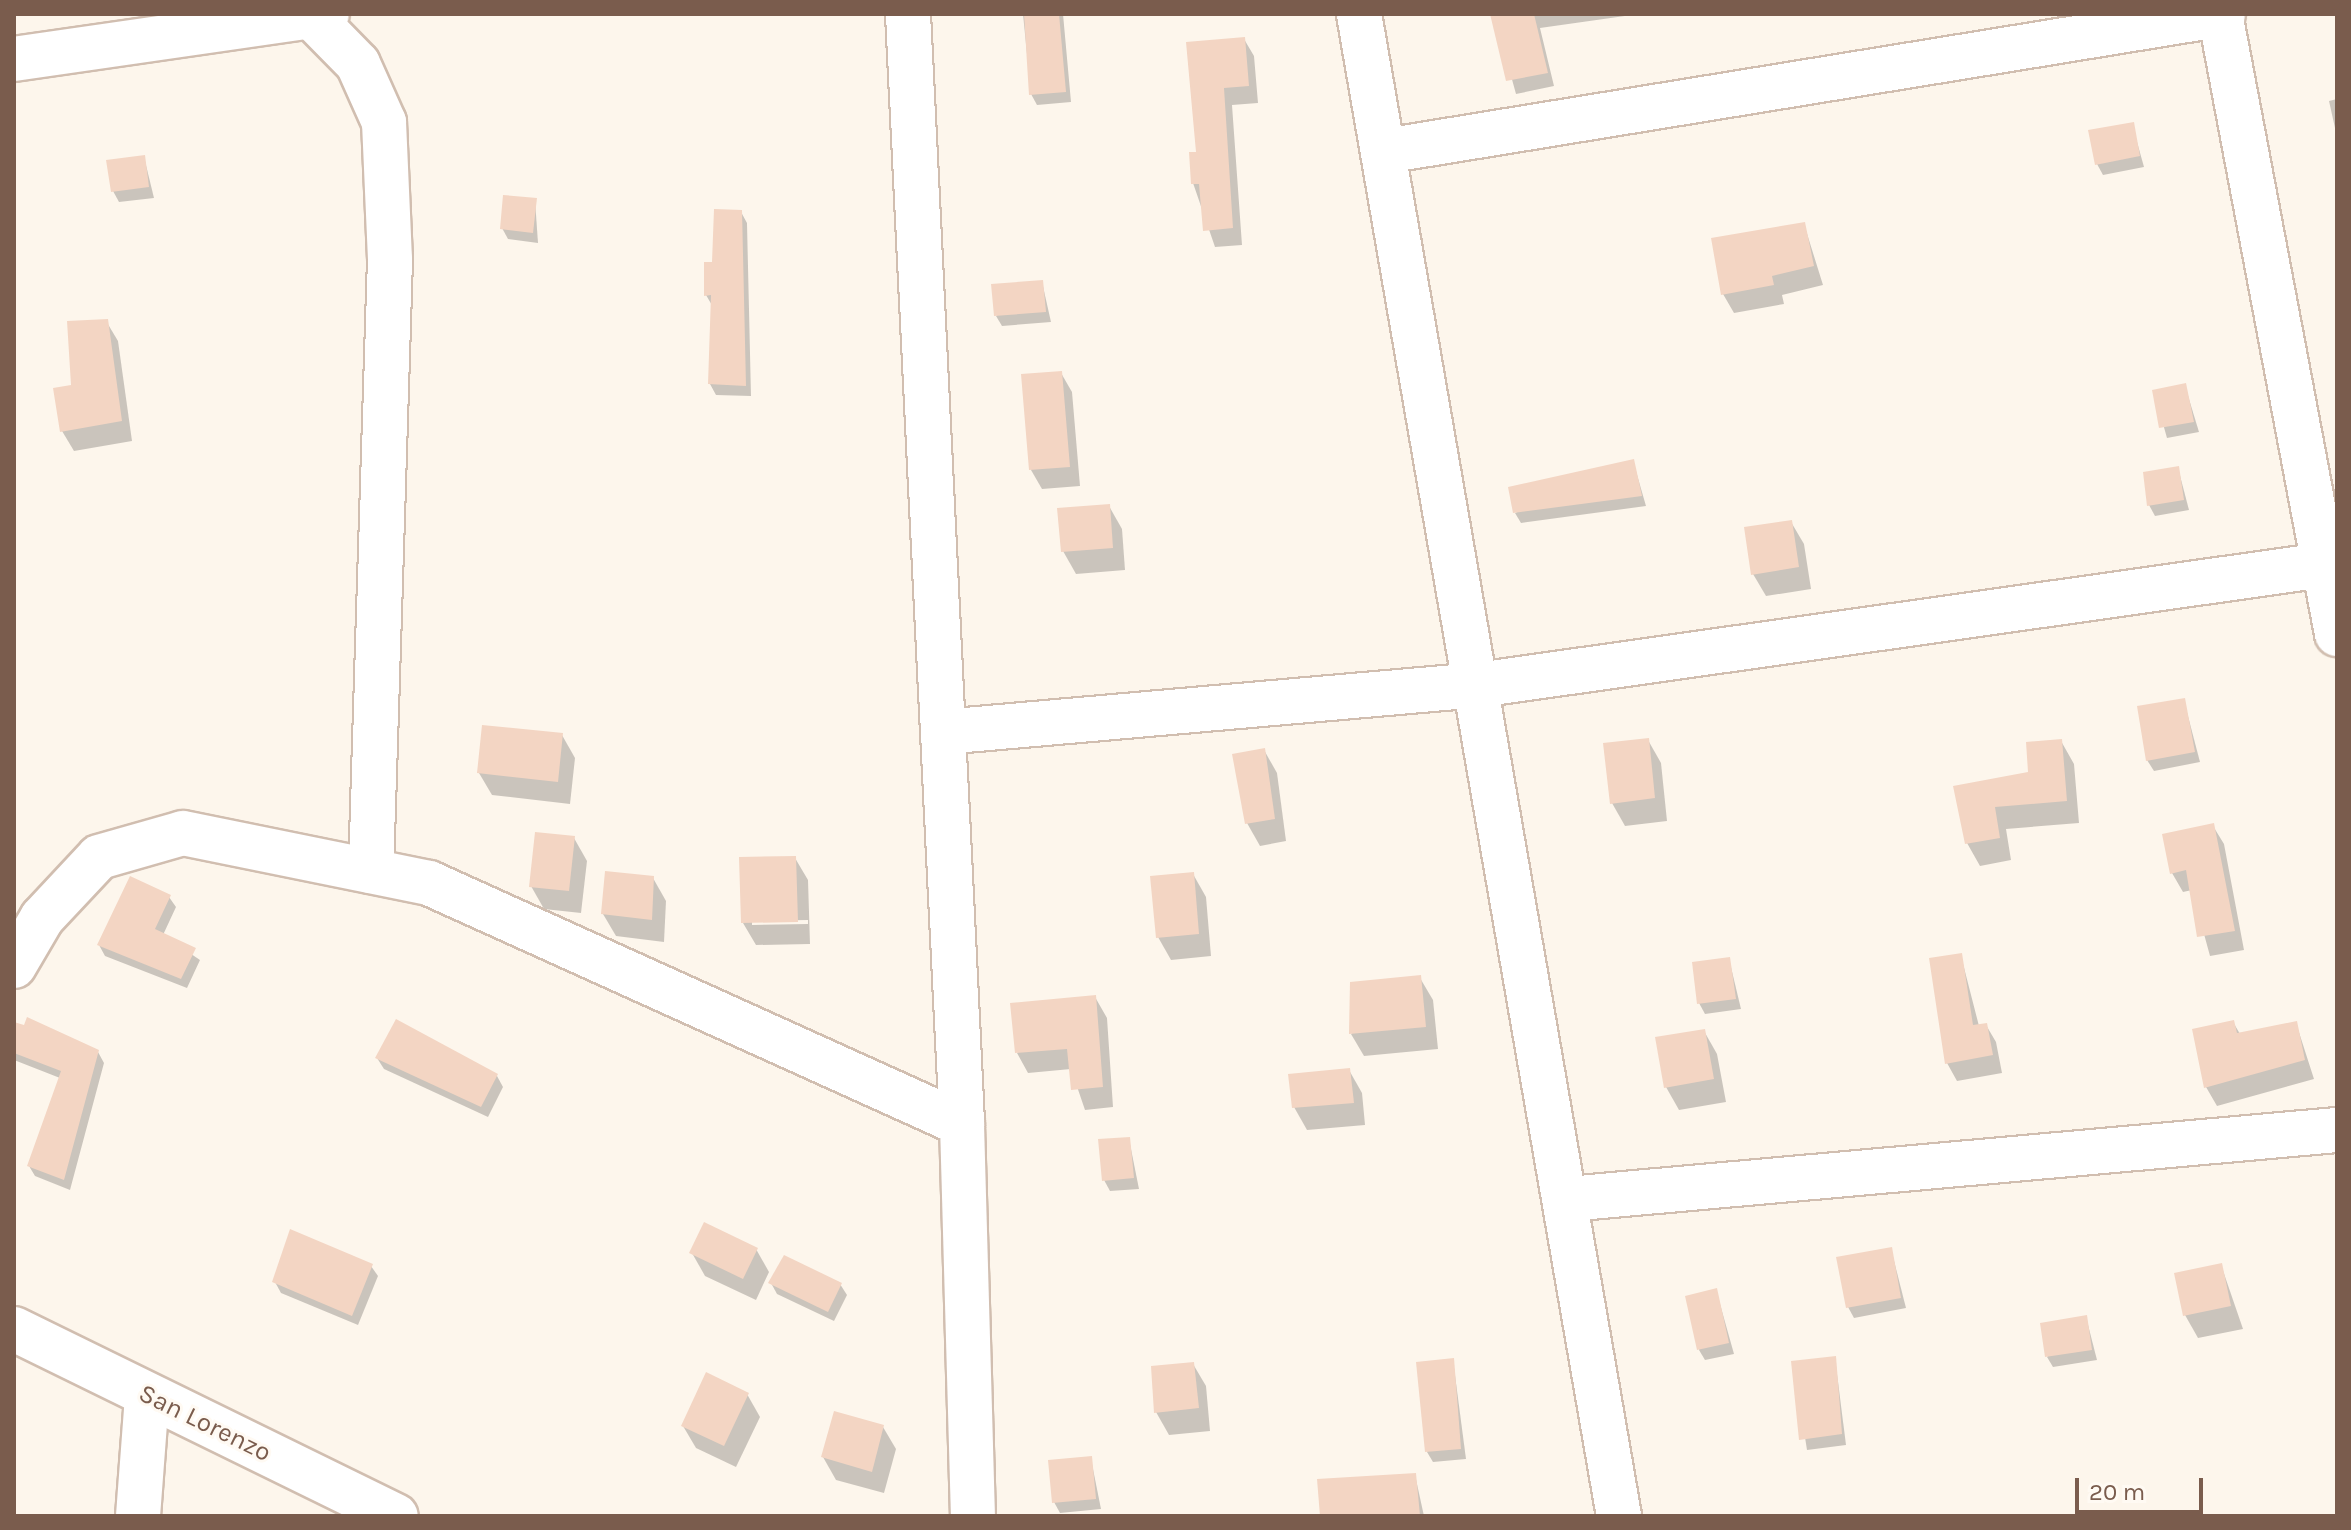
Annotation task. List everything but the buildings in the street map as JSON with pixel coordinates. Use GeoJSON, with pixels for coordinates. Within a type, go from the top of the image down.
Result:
{"type":"FeatureCollection","features":[{"type":"Feature","properties":{"kind":"street"},"geometry":{"type":"LineString","coordinates":[[908,14],[962,1124],[973,1516]]}},
{"type":"Feature","properties":{"kind":"street"},"geometry":{"type":"LineString","coordinates":[[1359,14],[1568,1199],[1619,1516]]}},
{"type":"Feature","properties":{"kind":"street"},"geometry":{"type":"LineString","coordinates":[[1385,151],[2221,14],[2330,565],[2337,634]]}},
{"type":"Feature","properties":{"kind":"street"},"geometry":{"type":"LineString","coordinates":[[14,59],[320,16],[358,64],[384,122],[390,259],[371,871]]}},
{"type":"Feature","properties":{"kind":"street"},"geometry":{"type":"LineString","coordinates":[[943,732],[1478,685],[2330,565]]}},
{"type":"Feature","properties":{"kind":"street"},"geometry":{"type":"LineString","coordinates":[[14,966],[42,918],[99,857],[183,833],[429,883],[962,1124]]}},
{"type":"Feature","properties":{"kind":"street"},"geometry":{"type":"LineString","coordinates":[[1568,1199],[2337,1130]]}},
{"type":"Feature","properties":{"kind":"street","name":"San Lorenzo"},"geometry":{"type":"LineString","coordinates":[[14,1329],[396,1516]]}},
{"type":"Feature","properties":{"kind":"street"},"geometry":{"type":"LineString","coordinates":[[138,1516],[147,1396]]}}]}
